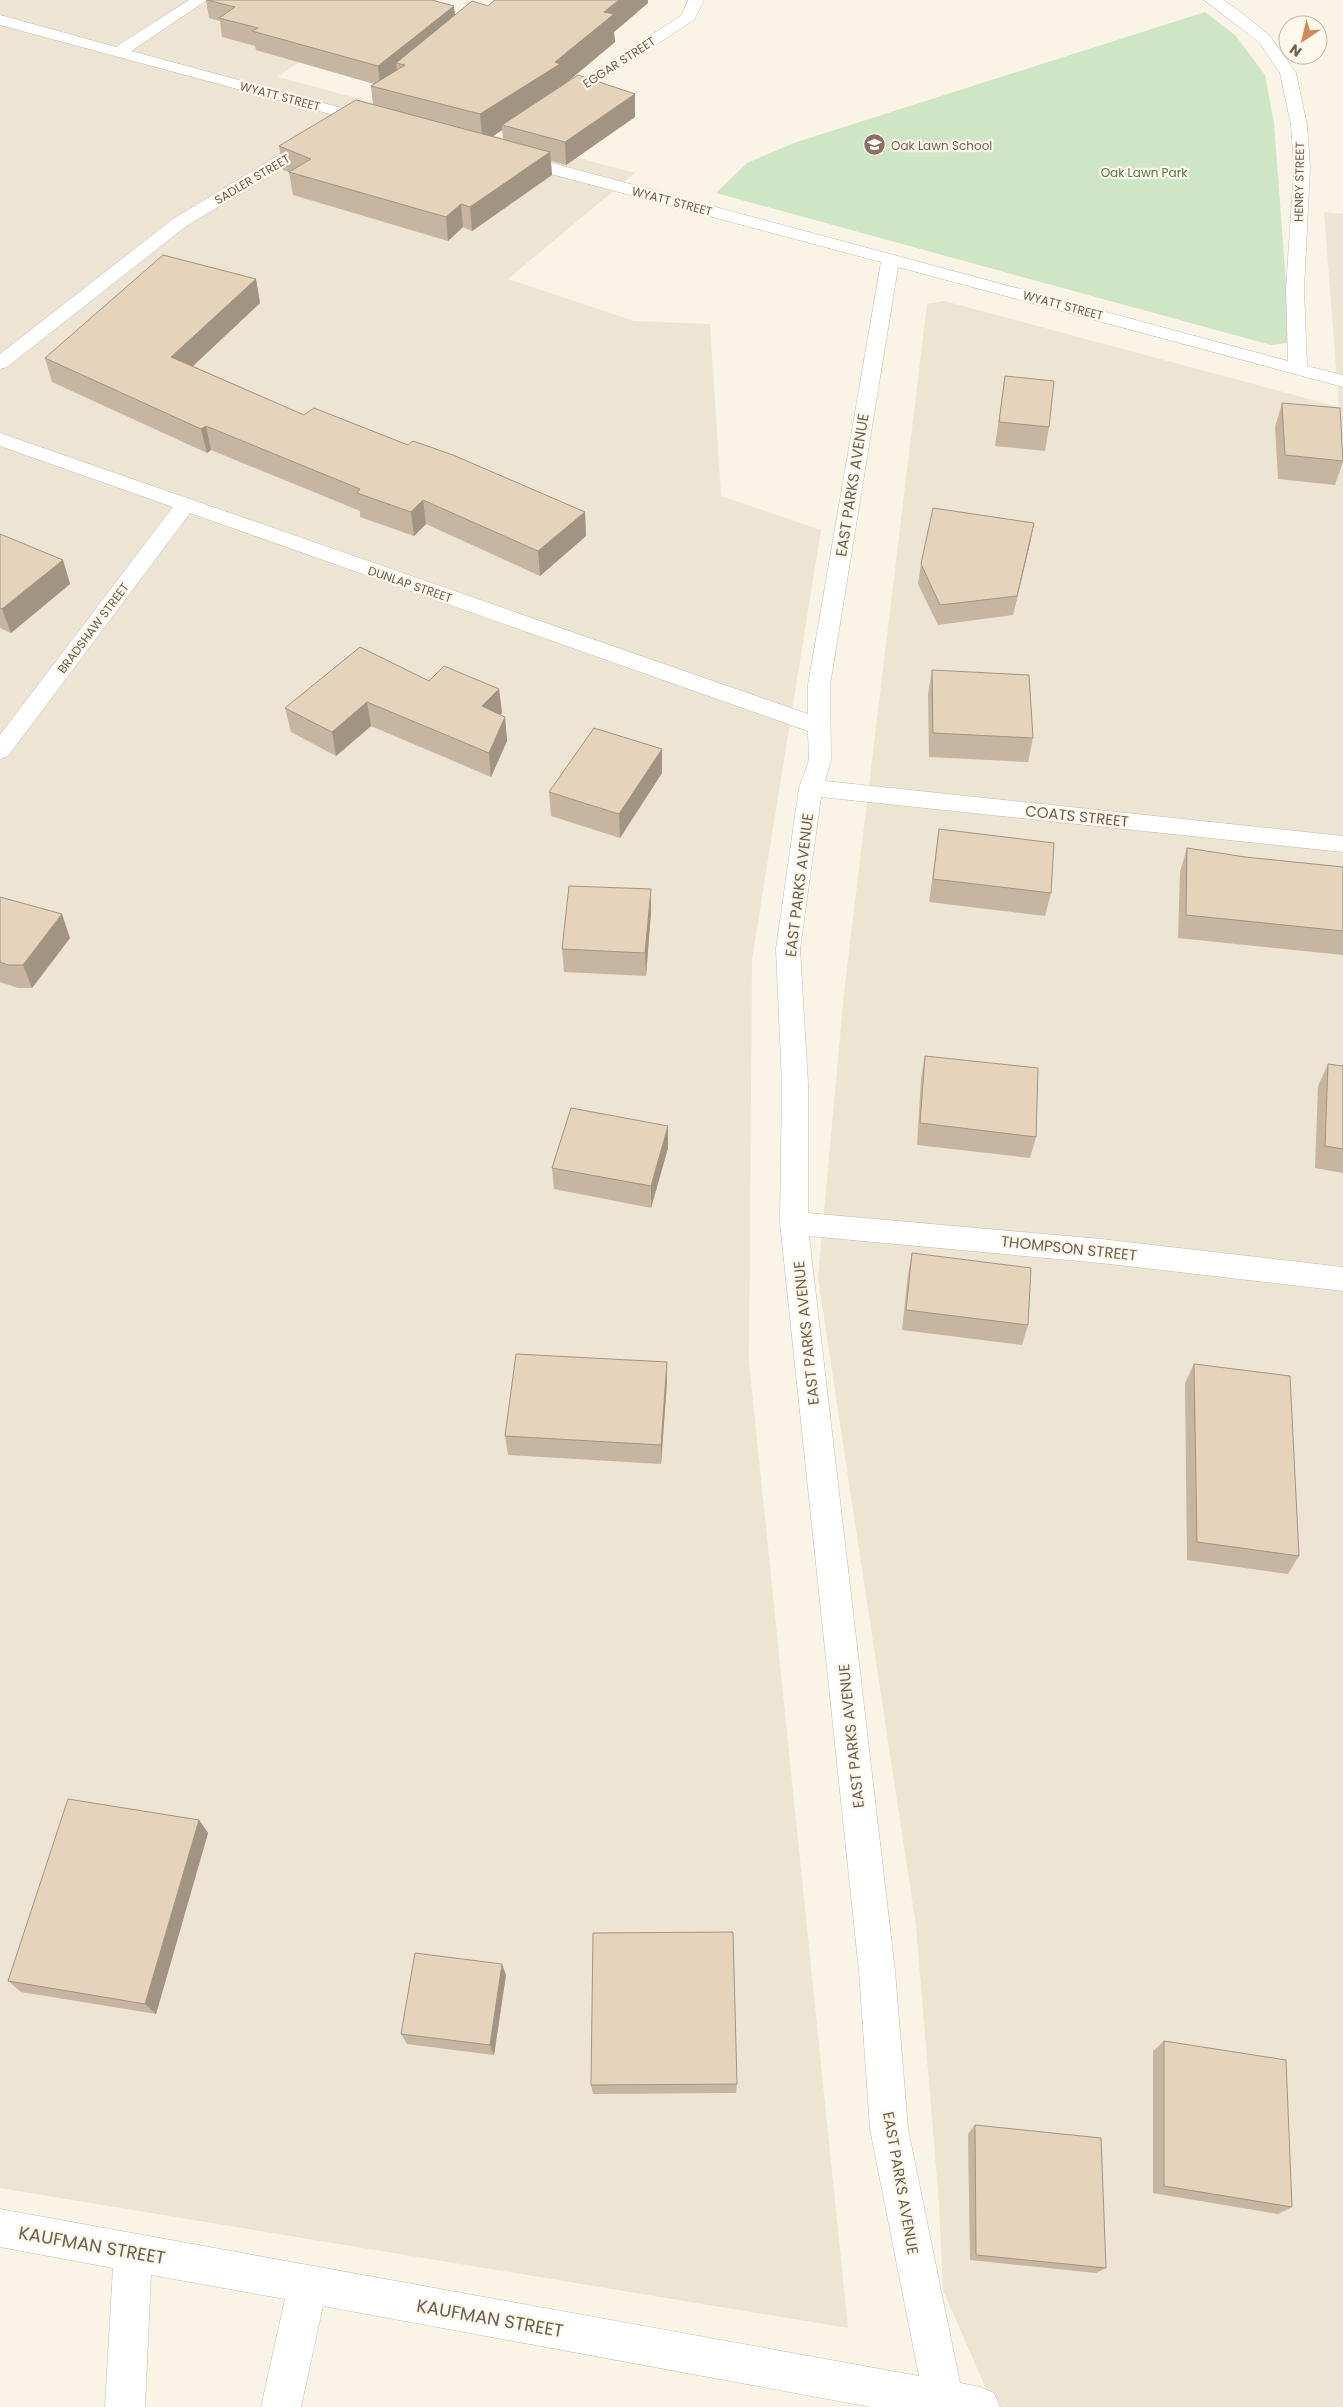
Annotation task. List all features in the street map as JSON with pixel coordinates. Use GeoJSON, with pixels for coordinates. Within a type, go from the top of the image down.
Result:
{"type":"FeatureCollection","features":[{"type":"Feature","properties":{"kind":"street"},"geometry":{"type":"LineString","coordinates":[[117,52],[200,0]]}},
{"type":"Feature","properties":{"kind":"street","name":"EGGAR STREET"},"geometry":{"type":"LineString","coordinates":[[550,108],[689,16],[696,0]]}},
{"type":"Feature","properties":{"kind":"street","name":"HENRY STREET"},"geometry":{"type":"LineString","coordinates":[[1212,0],[1232,12],[1265,40],[1288,73],[1299,125],[1302,167],[1295,290],[1298,368]]}},
{"type":"Feature","properties":{"kind":"street","name":"WYATT STREET"},"geometry":{"type":"LineString","coordinates":[[0,20],[392,126]]}},
{"type":"Feature","properties":{"kind":"street","name":"SADLER STREET"},"geometry":{"type":"LineString","coordinates":[[0,362],[179,223],[355,116],[368,104]]}},
{"type":"Feature","properties":{"kind":"street","name":"WYATT STREET"},"geometry":{"type":"LineString","coordinates":[[504,156],[1343,381]]}},
{"type":"Feature","properties":{"kind":"street","name":"EAST PARKS AVENUE"},"geometry":{"type":"LineString","coordinates":[[890,259],[819,684],[820,760],[811,788],[788,949],[795,1084],[794,1223],[877,1971],[889,2129],[957,2405]]}},
{"type":"Feature","properties":{"kind":"street","name":"DUNLAP STREET"},"geometry":{"type":"LineString","coordinates":[[0,439],[185,506],[821,727]]}},
{"type":"Feature","properties":{"kind":"street","name":"BRADSHAW STREET"},"geometry":{"type":"LineString","coordinates":[[0,751],[185,506]]}},
{"type":"Feature","properties":{"kind":"street","name":"COATS STREET"},"geometry":{"type":"LineString","coordinates":[[811,788],[1343,844]]}},
{"type":"Feature","properties":{"kind":"street","name":"THOMPSON STREET"},"geometry":{"type":"LineString","coordinates":[[794,1223],[1101,1251],[1343,1279]]}},
{"type":"Feature","properties":{"kind":"street","name":"KAUFMAN STREET"},"geometry":{"type":"LineString","coordinates":[[0,2228],[957,2405]]}},
{"type":"Feature","properties":{"kind":"street"},"geometry":{"type":"LineString","coordinates":[[125,2407],[133,2252]]}},
{"type":"Feature","properties":{"kind":"street"},"geometry":{"type":"LineString","coordinates":[[281,2407],[308,2284]]}},
{"type":"Feature","properties":{"kind":"shaded area"},"geometry":{"type":"Polygon","coordinates":[[[0,0],[386,0],[278,77],[635,173],[508,279],[634,321],[710,324],[721,496],[821,530],[752,959],[749,1362],[848,2328],[0,2188],[0,0]]]}},
{"type":"Feature","properties":{"kind":"shaded area"},"geometry":{"type":"Polygon","coordinates":[[[1324,212],[1343,214],[1343,2407],[994,2407],[943,2290],[939,2203],[916,1926],[818,1278],[844,993],[927,304],[944,301],[1339,407],[1324,212]]]}},
{"type":"Feature","properties":{"kind":"green space","name":"Oak Lawn Park"},"geometry":{"type":"Polygon","coordinates":[[[1205,12],[1235,35],[1265,75],[1274,123],[1290,337],[1287,343],[1271,345],[716,193],[747,163],[794,143],[1205,12]]]}},
{"type":"Feature","properties":{"kind":"building"},"geometry":{"type":"Polygon","coordinates":[[[207,0],[432,0],[454,6],[378,66],[252,31],[258,28],[219,18],[235,7],[207,0]]]}},
{"type":"Feature","properties":{"kind":"building"},"geometry":{"type":"Polygon","coordinates":[[[495,0],[619,0],[604,12],[614,14],[555,62],[560,64],[480,114],[371,86],[405,65],[396,63],[472,1],[488,6],[495,0]]]}},
{"type":"Feature","properties":{"kind":"building"},"geometry":{"type":"Polygon","coordinates":[[[578,75],[635,94],[565,142],[502,125],[578,75]]]}},
{"type":"Feature","properties":{"kind":"building"},"geometry":{"type":"Polygon","coordinates":[[[356,100],[550,152],[470,207],[461,204],[446,217],[289,172],[311,159],[279,146],[356,100]]]}},
{"type":"Feature","properties":{"kind":"building"},"geometry":{"type":"Polygon","coordinates":[[[163,255],[256,279],[171,357],[304,415],[314,408],[408,445],[413,441],[453,455],[585,512],[538,551],[423,500],[411,512],[357,493],[360,489],[206,426],[201,429],[45,358],[163,255]]]}},
{"type":"Feature","properties":{"kind":"building"},"geometry":{"type":"Polygon","coordinates":[[[1005,376],[1054,381],[1049,427],[999,422],[1005,376]]]}},
{"type":"Feature","properties":{"kind":"building"},"geometry":{"type":"Polygon","coordinates":[[[1282,403],[1340,408],[1343,461],[1285,455],[1282,403]]]}},
{"type":"Feature","properties":{"kind":"building"},"geometry":{"type":"Polygon","coordinates":[[[933,508],[1034,523],[1017,596],[940,605],[921,564],[933,508]]]}},
{"type":"Feature","properties":{"kind":"building"},"geometry":{"type":"Polygon","coordinates":[[[0,534],[63,560],[2,609],[0,608],[0,534]]]}},
{"type":"Feature","properties":{"kind":"building"},"geometry":{"type":"Polygon","coordinates":[[[360,647],[429,681],[444,666],[499,689],[482,706],[505,717],[489,753],[367,702],[332,732],[285,708],[360,647]]]}},
{"type":"Feature","properties":{"kind":"building"},"geometry":{"type":"Polygon","coordinates":[[[932,670],[1029,675],[1033,738],[933,733],[932,670]]]}},
{"type":"Feature","properties":{"kind":"building"},"geometry":{"type":"Polygon","coordinates":[[[594,728],[662,749],[619,814],[549,792],[594,728]]]}},
{"type":"Feature","properties":{"kind":"building"},"geometry":{"type":"Polygon","coordinates":[[[939,829],[1054,843],[1051,893],[933,879],[939,829]]]}},
{"type":"Feature","properties":{"kind":"building"},"geometry":{"type":"Polygon","coordinates":[[[1187,848],[1245,857],[1343,867],[1343,931],[1186,915],[1187,848]]]}},
{"type":"Feature","properties":{"kind":"building"},"geometry":{"type":"Polygon","coordinates":[[[569,886],[651,889],[645,953],[562,949],[569,886]]]}},
{"type":"Feature","properties":{"kind":"building"},"geometry":{"type":"Polygon","coordinates":[[[0,897],[62,914],[23,965],[8,965],[0,962],[0,897]]]}},
{"type":"Feature","properties":{"kind":"building"},"geometry":{"type":"Polygon","coordinates":[[[925,1056],[1038,1068],[1036,1137],[920,1123],[925,1056]]]}},
{"type":"Feature","properties":{"kind":"building"},"geometry":{"type":"Polygon","coordinates":[[[1328,1064],[1343,1066],[1343,1149],[1325,1146],[1328,1064]]]}},
{"type":"Feature","properties":{"kind":"building"},"geometry":{"type":"Polygon","coordinates":[[[571,1108],[668,1126],[651,1186],[552,1168],[571,1108]]]}},
{"type":"Feature","properties":{"kind":"building"},"geometry":{"type":"Polygon","coordinates":[[[912,1253],[1031,1268],[1028,1325],[906,1310],[912,1253]]]}},
{"type":"Feature","properties":{"kind":"building"},"geometry":{"type":"Polygon","coordinates":[[[516,1354],[667,1362],[661,1445],[505,1436],[516,1354]]]}},
{"type":"Feature","properties":{"kind":"building"},"geometry":{"type":"Polygon","coordinates":[[[1194,1364],[1290,1376],[1299,1556],[1197,1542],[1194,1364]]]}},
{"type":"Feature","properties":{"kind":"building"},"geometry":{"type":"Polygon","coordinates":[[[68,1799],[199,1820],[145,2004],[8,1981],[68,1799]]]}},
{"type":"Feature","properties":{"kind":"building"},"geometry":{"type":"Polygon","coordinates":[[[733,1932],[737,2084],[591,2085],[593,1933],[733,1932]]]}},
{"type":"Feature","properties":{"kind":"building"},"geometry":{"type":"Polygon","coordinates":[[[415,1953],[502,1964],[490,2045],[401,2034],[415,1953]]]}},
{"type":"Feature","properties":{"kind":"building"},"geometry":{"type":"Polygon","coordinates":[[[1164,2041],[1286,2060],[1292,2207],[1164,2186],[1164,2041]]]}},
{"type":"Feature","properties":{"kind":"building"},"geometry":{"type":"Polygon","coordinates":[[[975,2125],[1101,2138],[1106,2268],[976,2255],[975,2125]]]}},
{"type":"Feature","properties":{"kind":"place","name":"Oak Lawn School"},"geometry":{"type":"Point","coordinates":[875,145]}}]}
